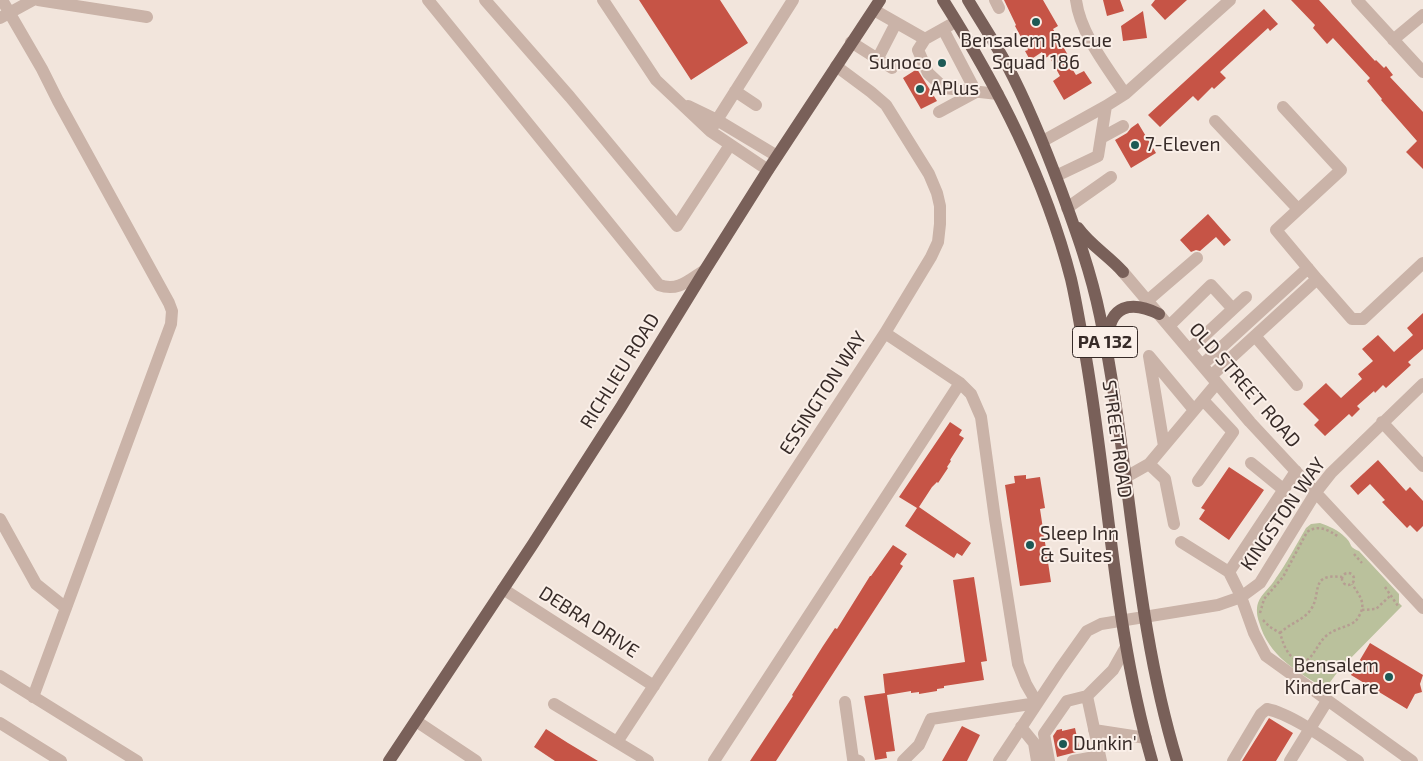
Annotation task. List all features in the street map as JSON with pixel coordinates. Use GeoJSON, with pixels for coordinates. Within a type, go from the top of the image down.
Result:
{"type":"FeatureCollection","features":[{"type":"Feature","properties":{"kind":"main road","name":"STREET ROAD"},"geometry":{"type":"LineString","coordinates":[[943,0],[998,94],[1022,140],[1043,190],[1060,238],[1071,281],[1094,405],[1122,620],[1133,687],[1152,761]]}},
{"type":"Feature","properties":{"kind":"main road","name":"STREET ROAD"},"geometry":{"type":"LineString","coordinates":[[968,0],[1006,64],[1043,142],[1084,252],[1100,314],[1107,355],[1126,477],[1144,616],[1163,710],[1177,761]]}},
{"type":"Feature","properties":{"kind":"main road","name":"RICHLIEU ROAD"},"geometry":{"type":"LineString","coordinates":[[389,761],[616,415],[704,270],[877,5]]}},
{"type":"Feature","properties":{"kind":"main road"},"geometry":{"type":"LineString","coordinates":[[1069,212],[1084,236],[1112,259],[1123,272]]}},
{"type":"Feature","properties":{"kind":"main road"},"geometry":{"type":"LineString","coordinates":[[1107,355],[1111,322],[1118,312],[1125,307],[1135,306],[1145,307],[1158,314]]}},
{"type":"Feature","properties":{"kind":"street"},"geometry":{"type":"LineString","coordinates":[[2,0],[5,15],[42,69],[169,302],[172,311],[171,324],[33,697]]}},
{"type":"Feature","properties":{"kind":"street"},"geometry":{"type":"LineString","coordinates":[[5,15],[32,0]]}},
{"type":"Feature","properties":{"kind":"street"},"geometry":{"type":"LineString","coordinates":[[38,0],[147,17]]}},
{"type":"Feature","properties":{"kind":"street"},"geometry":{"type":"LineString","coordinates":[[428,0],[659,285],[673,288],[704,270]]}},
{"type":"Feature","properties":{"kind":"street"},"geometry":{"type":"LineString","coordinates":[[485,0],[570,97],[677,226],[730,145]]}},
{"type":"Feature","properties":{"kind":"street"},"geometry":{"type":"LineString","coordinates":[[603,0],[656,80],[710,131],[768,170]]}},
{"type":"Feature","properties":{"kind":"street"},"geometry":{"type":"LineString","coordinates":[[710,131],[793,0]]}},
{"type":"Feature","properties":{"kind":"street"},"geometry":{"type":"LineString","coordinates":[[1076,0],[1078,12],[1097,52],[1125,94]]}},
{"type":"Feature","properties":{"kind":"street"},"geometry":{"type":"LineString","coordinates":[[1043,142],[1125,94],[1230,0]]}},
{"type":"Feature","properties":{"kind":"street"},"geometry":{"type":"LineString","coordinates":[[1357,0],[1423,72]]}},
{"type":"Feature","properties":{"kind":"street"},"geometry":{"type":"LineString","coordinates":[[877,5],[896,23],[925,39]]}},
{"type":"Feature","properties":{"kind":"street"},"geometry":{"type":"LineString","coordinates":[[1393,40],[1423,15]]}},
{"type":"Feature","properties":{"kind":"street"},"geometry":{"type":"LineString","coordinates":[[956,22],[925,39],[918,50],[928,73],[944,88],[998,94]]}},
{"type":"Feature","properties":{"kind":"street"},"geometry":{"type":"LineString","coordinates":[[878,58],[896,23]]}},
{"type":"Feature","properties":{"kind":"street"},"geometry":{"type":"LineString","coordinates":[[943,29],[976,92]]}},
{"type":"Feature","properties":{"kind":"street"},"geometry":{"type":"LineString","coordinates":[[852,42],[892,68]]}},
{"type":"Feature","properties":{"kind":"street","name":"ESSINGTON WAY"},"geometry":{"type":"LineString","coordinates":[[617,742],[885,333],[931,257],[938,242],[940,206],[937,192],[928,174],[886,105],[872,92],[836,66]]}},
{"type":"Feature","properties":{"kind":"street"},"geometry":{"type":"LineString","coordinates":[[734,91],[756,105]]}},
{"type":"Feature","properties":{"kind":"street"},"geometry":{"type":"LineString","coordinates":[[939,112],[976,92]]}},
{"type":"Feature","properties":{"kind":"street"},"geometry":{"type":"LineString","coordinates":[[677,100],[717,120],[777,156]]}},
{"type":"Feature","properties":{"kind":"street"},"geometry":{"type":"LineString","coordinates":[[1056,176],[1098,156],[1106,106]]}},
{"type":"Feature","properties":{"kind":"street"},"geometry":{"type":"LineString","coordinates":[[1283,107],[1341,170],[1276,230],[1352,319],[1363,318],[1423,263]]}},
{"type":"Feature","properties":{"kind":"street"},"geometry":{"type":"LineString","coordinates":[[1215,121],[1298,209]]}},
{"type":"Feature","properties":{"kind":"street"},"geometry":{"type":"LineString","coordinates":[[1101,138],[1123,126]]}},
{"type":"Feature","properties":{"kind":"street"},"geometry":{"type":"LineString","coordinates":[[1069,212],[1111,177]]}},
{"type":"Feature","properties":{"kind":"street"},"geometry":{"type":"LineString","coordinates":[[1147,301],[1197,258]]}},
{"type":"Feature","properties":{"kind":"street"},"geometry":{"type":"LineString","coordinates":[[1202,365],[1308,268]]}},
{"type":"Feature","properties":{"kind":"street","name":"OLD STREET ROAD"},"geometry":{"type":"LineString","coordinates":[[1123,272],[1250,422],[1423,608]]}},
{"type":"Feature","properties":{"kind":"street"},"geometry":{"type":"LineString","coordinates":[[1126,477],[1149,464],[1198,405],[1214,380],[1255,336],[1317,279]]}},
{"type":"Feature","properties":{"kind":"street"},"geometry":{"type":"LineString","coordinates":[[1169,326],[1211,285],[1233,309]]}},
{"type":"Feature","properties":{"kind":"street"},"geometry":{"type":"LineString","coordinates":[[1189,350],[1246,297]]}},
{"type":"Feature","properties":{"kind":"street"},"geometry":{"type":"LineString","coordinates":[[1258,313],[1268,324]]}},
{"type":"Feature","properties":{"kind":"street"},"geometry":{"type":"LineString","coordinates":[[885,333],[960,383],[971,394],[981,417],[1018,664],[1026,684],[1037,703],[931,719],[919,745],[903,761]]}},
{"type":"Feature","properties":{"kind":"street"},"geometry":{"type":"LineString","coordinates":[[1255,336],[1297,384]]}},
{"type":"Feature","properties":{"kind":"street"},"geometry":{"type":"LineString","coordinates":[[1164,446],[1149,356],[1198,405],[1232,432],[1198,481]]}},
{"type":"Feature","properties":{"kind":"street"},"geometry":{"type":"LineString","coordinates":[[714,761],[960,383]]}},
{"type":"Feature","properties":{"kind":"street","name":"KINGSTON WAY"},"geometry":{"type":"LineString","coordinates":[[999,761],[1087,631],[1101,624],[1218,605],[1241,597],[1260,583],[1316,492],[1331,472],[1423,384]]}},
{"type":"Feature","properties":{"kind":"street"},"geometry":{"type":"LineString","coordinates":[[1382,422],[1423,466]]}},
{"type":"Feature","properties":{"kind":"street"},"geometry":{"type":"LineString","coordinates":[[1250,463],[1284,490]]}},
{"type":"Feature","properties":{"kind":"street"},"geometry":{"type":"LineString","coordinates":[[1149,464],[1166,479],[1174,524]]}},
{"type":"Feature","properties":{"kind":"street"},"geometry":{"type":"LineString","coordinates":[[1229,572],[1296,471]]}},
{"type":"Feature","properties":{"kind":"street"},"geometry":{"type":"LineString","coordinates":[[0,519],[36,584],[66,608]]}},
{"type":"Feature","properties":{"kind":"street"},"geometry":{"type":"LineString","coordinates":[[1181,542],[1229,572],[1241,597],[1254,633],[1266,656],[1407,759]]}},
{"type":"Feature","properties":{"kind":"street","name":"DEBRA DRIVE"},"geometry":{"type":"LineString","coordinates":[[503,589],[654,686]]}},
{"type":"Feature","properties":{"kind":"street"},"geometry":{"type":"LineString","coordinates":[[1050,761],[1044,734],[1067,701],[1087,696],[1113,670],[1126,647]]}},
{"type":"Feature","properties":{"kind":"street"},"geometry":{"type":"LineString","coordinates":[[0,676],[138,761]]}},
{"type":"Feature","properties":{"kind":"street"},"geometry":{"type":"LineString","coordinates":[[1073,761],[1100,758],[1087,696]]}},
{"type":"Feature","properties":{"kind":"street"},"geometry":{"type":"LineString","coordinates":[[1290,761],[1327,701]]}},
{"type":"Feature","properties":{"kind":"street"},"geometry":{"type":"LineString","coordinates":[[845,702],[853,759],[859,761]]}},
{"type":"Feature","properties":{"kind":"street"},"geometry":{"type":"LineString","coordinates":[[554,704],[648,761]]}},
{"type":"Feature","properties":{"kind":"street"},"geometry":{"type":"LineString","coordinates":[[1233,761],[1261,714],[1267,709],[1276,710],[1358,761]]}},
{"type":"Feature","properties":{"kind":"street"},"geometry":{"type":"LineString","coordinates":[[416,720],[476,761]]}},
{"type":"Feature","properties":{"kind":"street"},"geometry":{"type":"LineString","coordinates":[[0,723],[61,761]]}},
{"type":"Feature","properties":{"kind":"street"},"geometry":{"type":"LineString","coordinates":[[1021,727],[1034,743],[1037,761]]}},
{"type":"Feature","properties":{"kind":"street"},"geometry":{"type":"LineString","coordinates":[[1094,730],[1146,738]]}},
{"type":"Feature","properties":{"kind":"path"},"geometry":{"type":"LineString","coordinates":[[1280,633],[1312,609],[1318,586],[1323,578],[1328,576],[1342,577],[1347,573],[1352,575],[1354,579],[1352,584],[1362,600],[1362,610],[1354,623],[1331,632],[1320,642],[1314,654],[1304,662],[1298,662],[1288,654],[1280,633],[1270,627],[1260,614],[1264,599],[1283,577],[1308,532],[1320,527],[1338,536],[1344,543]]}},
{"type":"Feature","properties":{"kind":"path"},"geometry":{"type":"LineString","coordinates":[[1351,550],[1364,564]]}},
{"type":"Feature","properties":{"kind":"path"},"geometry":{"type":"LineString","coordinates":[[1342,577],[1344,584],[1352,584]]}},
{"type":"Feature","properties":{"kind":"path"},"geometry":{"type":"LineString","coordinates":[[1382,584],[1398,606]]}},
{"type":"Feature","properties":{"kind":"path"},"geometry":{"type":"LineString","coordinates":[[1362,610],[1376,609],[1391,595]]}},
{"type":"Feature","properties":{"kind":"green space"},"geometry":{"type":"Polygon","coordinates":[[[1320,523],[1339,532],[1353,548],[1359,551],[1399,594],[1399,603],[1402,606],[1339,670],[1325,689],[1285,662],[1269,645],[1258,620],[1257,610],[1259,600],[1288,560],[1306,528],[1311,524],[1320,523]]]}},
{"type":"Feature","properties":{"kind":"building"},"geometry":{"type":"Polygon","coordinates":[[[639,0],[720,0],[748,43],[691,80],[639,0]]]}},
{"type":"Feature","properties":{"kind":"building"},"geometry":{"type":"Polygon","coordinates":[[[1004,0],[1043,0],[1058,26],[1053,29],[1069,57],[1066,59],[1076,75],[1084,71],[1092,83],[1064,100],[1053,81],[1060,76],[1049,56],[1045,58],[1042,52],[1030,60],[1025,51],[1028,50],[1004,0]]]}},
{"type":"Feature","properties":{"kind":"building"},"geometry":{"type":"Polygon","coordinates":[[[1103,0],[1120,0],[1124,11],[1107,16],[1103,0]]]}},
{"type":"Feature","properties":{"kind":"building"},"geometry":{"type":"Polygon","coordinates":[[[1155,0],[1187,0],[1165,20],[1151,5],[1155,0]]]}},
{"type":"Feature","properties":{"kind":"building"},"geometry":{"type":"Polygon","coordinates":[[[1291,0],[1319,0],[1375,61],[1384,68],[1386,66],[1393,75],[1390,77],[1423,112],[1423,169],[1406,152],[1417,141],[1381,100],[1367,81],[1370,78],[1333,38],[1327,44],[1313,28],[1315,25],[1291,0]]]}},
{"type":"Feature","properties":{"kind":"building"},"geometry":{"type":"Polygon","coordinates":[[[1264,9],[1278,24],[1270,31],[1268,28],[1220,72],[1226,78],[1214,89],[1212,87],[1198,101],[1193,96],[1160,127],[1148,115],[1264,9]]]}},
{"type":"Feature","properties":{"kind":"building"},"geometry":{"type":"Polygon","coordinates":[[[1143,11],[1147,38],[1123,41],[1121,26],[1143,11]]]}},
{"type":"Feature","properties":{"kind":"building","name":"APlus"},"geometry":{"type":"Polygon","coordinates":[[[917,69],[937,101],[921,109],[903,78],[917,69]]]}},
{"type":"Feature","properties":{"kind":"building","name":"7-Eleven"},"geometry":{"type":"Polygon","coordinates":[[[1138,123],[1156,153],[1131,168],[1115,140],[1127,133],[1138,123]]]}},
{"type":"Feature","properties":{"kind":"building"},"geometry":{"type":"Polygon","coordinates":[[[1208,214],[1231,240],[1224,246],[1216,237],[1200,251],[1191,252],[1180,240],[1208,214]]]}},
{"type":"Feature","properties":{"kind":"building"},"geometry":{"type":"Polygon","coordinates":[[[1423,313],[1423,349],[1408,362],[1411,365],[1386,388],[1383,385],[1375,393],[1374,391],[1357,406],[1360,409],[1352,417],[1349,414],[1325,436],[1314,425],[1319,420],[1303,404],[1326,383],[1341,398],[1362,379],[1358,374],[1373,361],[1362,349],[1378,335],[1394,352],[1413,335],[1407,328],[1423,313]]]}},
{"type":"Feature","properties":{"kind":"building"},"geometry":{"type":"Polygon","coordinates":[[[950,422],[962,430],[959,435],[964,438],[950,460],[948,468],[938,483],[932,487],[919,507],[971,543],[962,556],[957,553],[954,558],[905,526],[917,508],[899,497],[950,422]]]}},
{"type":"Feature","properties":{"kind":"building"},"geometry":{"type":"Polygon","coordinates":[[[1378,460],[1406,491],[1410,487],[1423,501],[1423,526],[1417,532],[1410,525],[1407,528],[1382,502],[1385,500],[1370,484],[1358,495],[1350,486],[1378,460]]]}},
{"type":"Feature","properties":{"kind":"building"},"geometry":{"type":"Polygon","coordinates":[[[1229,467],[1264,490],[1229,540],[1199,519],[1205,510],[1201,508],[1229,467]]]}},
{"type":"Feature","properties":{"kind":"building","name":"Sleep Inn & Suites"},"geometry":{"type":"Polygon","coordinates":[[[1026,475],[1026,479],[1040,477],[1045,508],[1040,509],[1051,582],[1020,586],[1005,485],[1015,483],[1014,476],[1026,475]]]}},
{"type":"Feature","properties":{"kind":"building"},"geometry":{"type":"Polygon","coordinates":[[[893,545],[907,554],[900,564],[903,566],[776,761],[750,761],[823,646],[835,628],[837,629],[870,576],[893,545]]]}},
{"type":"Feature","properties":{"kind":"building"},"geometry":{"type":"Polygon","coordinates":[[[974,577],[987,661],[981,662],[984,680],[944,686],[944,688],[937,689],[937,691],[919,694],[919,692],[911,693],[911,691],[887,695],[895,751],[886,752],[887,758],[875,760],[864,696],[885,693],[883,674],[965,662],[953,580],[974,577]]]}},
{"type":"Feature","properties":{"kind":"building","name":"Bensalem KinderCare"},"geometry":{"type":"Polygon","coordinates":[[[1370,643],[1423,675],[1420,684],[1422,692],[1415,694],[1407,709],[1351,675],[1370,643]]]}},
{"type":"Feature","properties":{"kind":"building"},"geometry":{"type":"Polygon","coordinates":[[[1269,718],[1293,733],[1276,761],[1242,761],[1269,718]]]}},
{"type":"Feature","properties":{"kind":"building"},"geometry":{"type":"Polygon","coordinates":[[[962,726],[980,735],[967,761],[942,761],[962,726]]]}},
{"type":"Feature","properties":{"kind":"building","name":"Dunkin'"},"geometry":{"type":"Polygon","coordinates":[[[1075,728],[1080,751],[1057,757],[1053,736],[1057,730],[1062,729],[1062,731],[1075,728]]]}},
{"type":"Feature","properties":{"kind":"building"},"geometry":{"type":"Polygon","coordinates":[[[546,729],[598,761],[555,761],[534,747],[546,729]]]}},
{"type":"Feature","properties":{"kind":"place","name":"Bensalem Rescue Squad 186"},"geometry":{"type":"Point","coordinates":[1036,22]}},
{"type":"Feature","properties":{"kind":"place","name":"Sunoco"},"geometry":{"type":"Point","coordinates":[942,63]}},
{"type":"Feature","properties":{"kind":"place","name":"APlus"},"geometry":{"type":"Point","coordinates":[920,89]}},
{"type":"Feature","properties":{"kind":"place","name":"7-Eleven"},"geometry":{"type":"Point","coordinates":[1135,145]}},
{"type":"Feature","properties":{"kind":"place","name":"Sleep Inn & Suites"},"geometry":{"type":"Point","coordinates":[1030,545]}},
{"type":"Feature","properties":{"kind":"place","name":"Bensalem KinderCare"},"geometry":{"type":"Point","coordinates":[1389,677]}},
{"type":"Feature","properties":{"kind":"place","name":"Dunkin'"},"geometry":{"type":"Point","coordinates":[1063,744]}}]}
